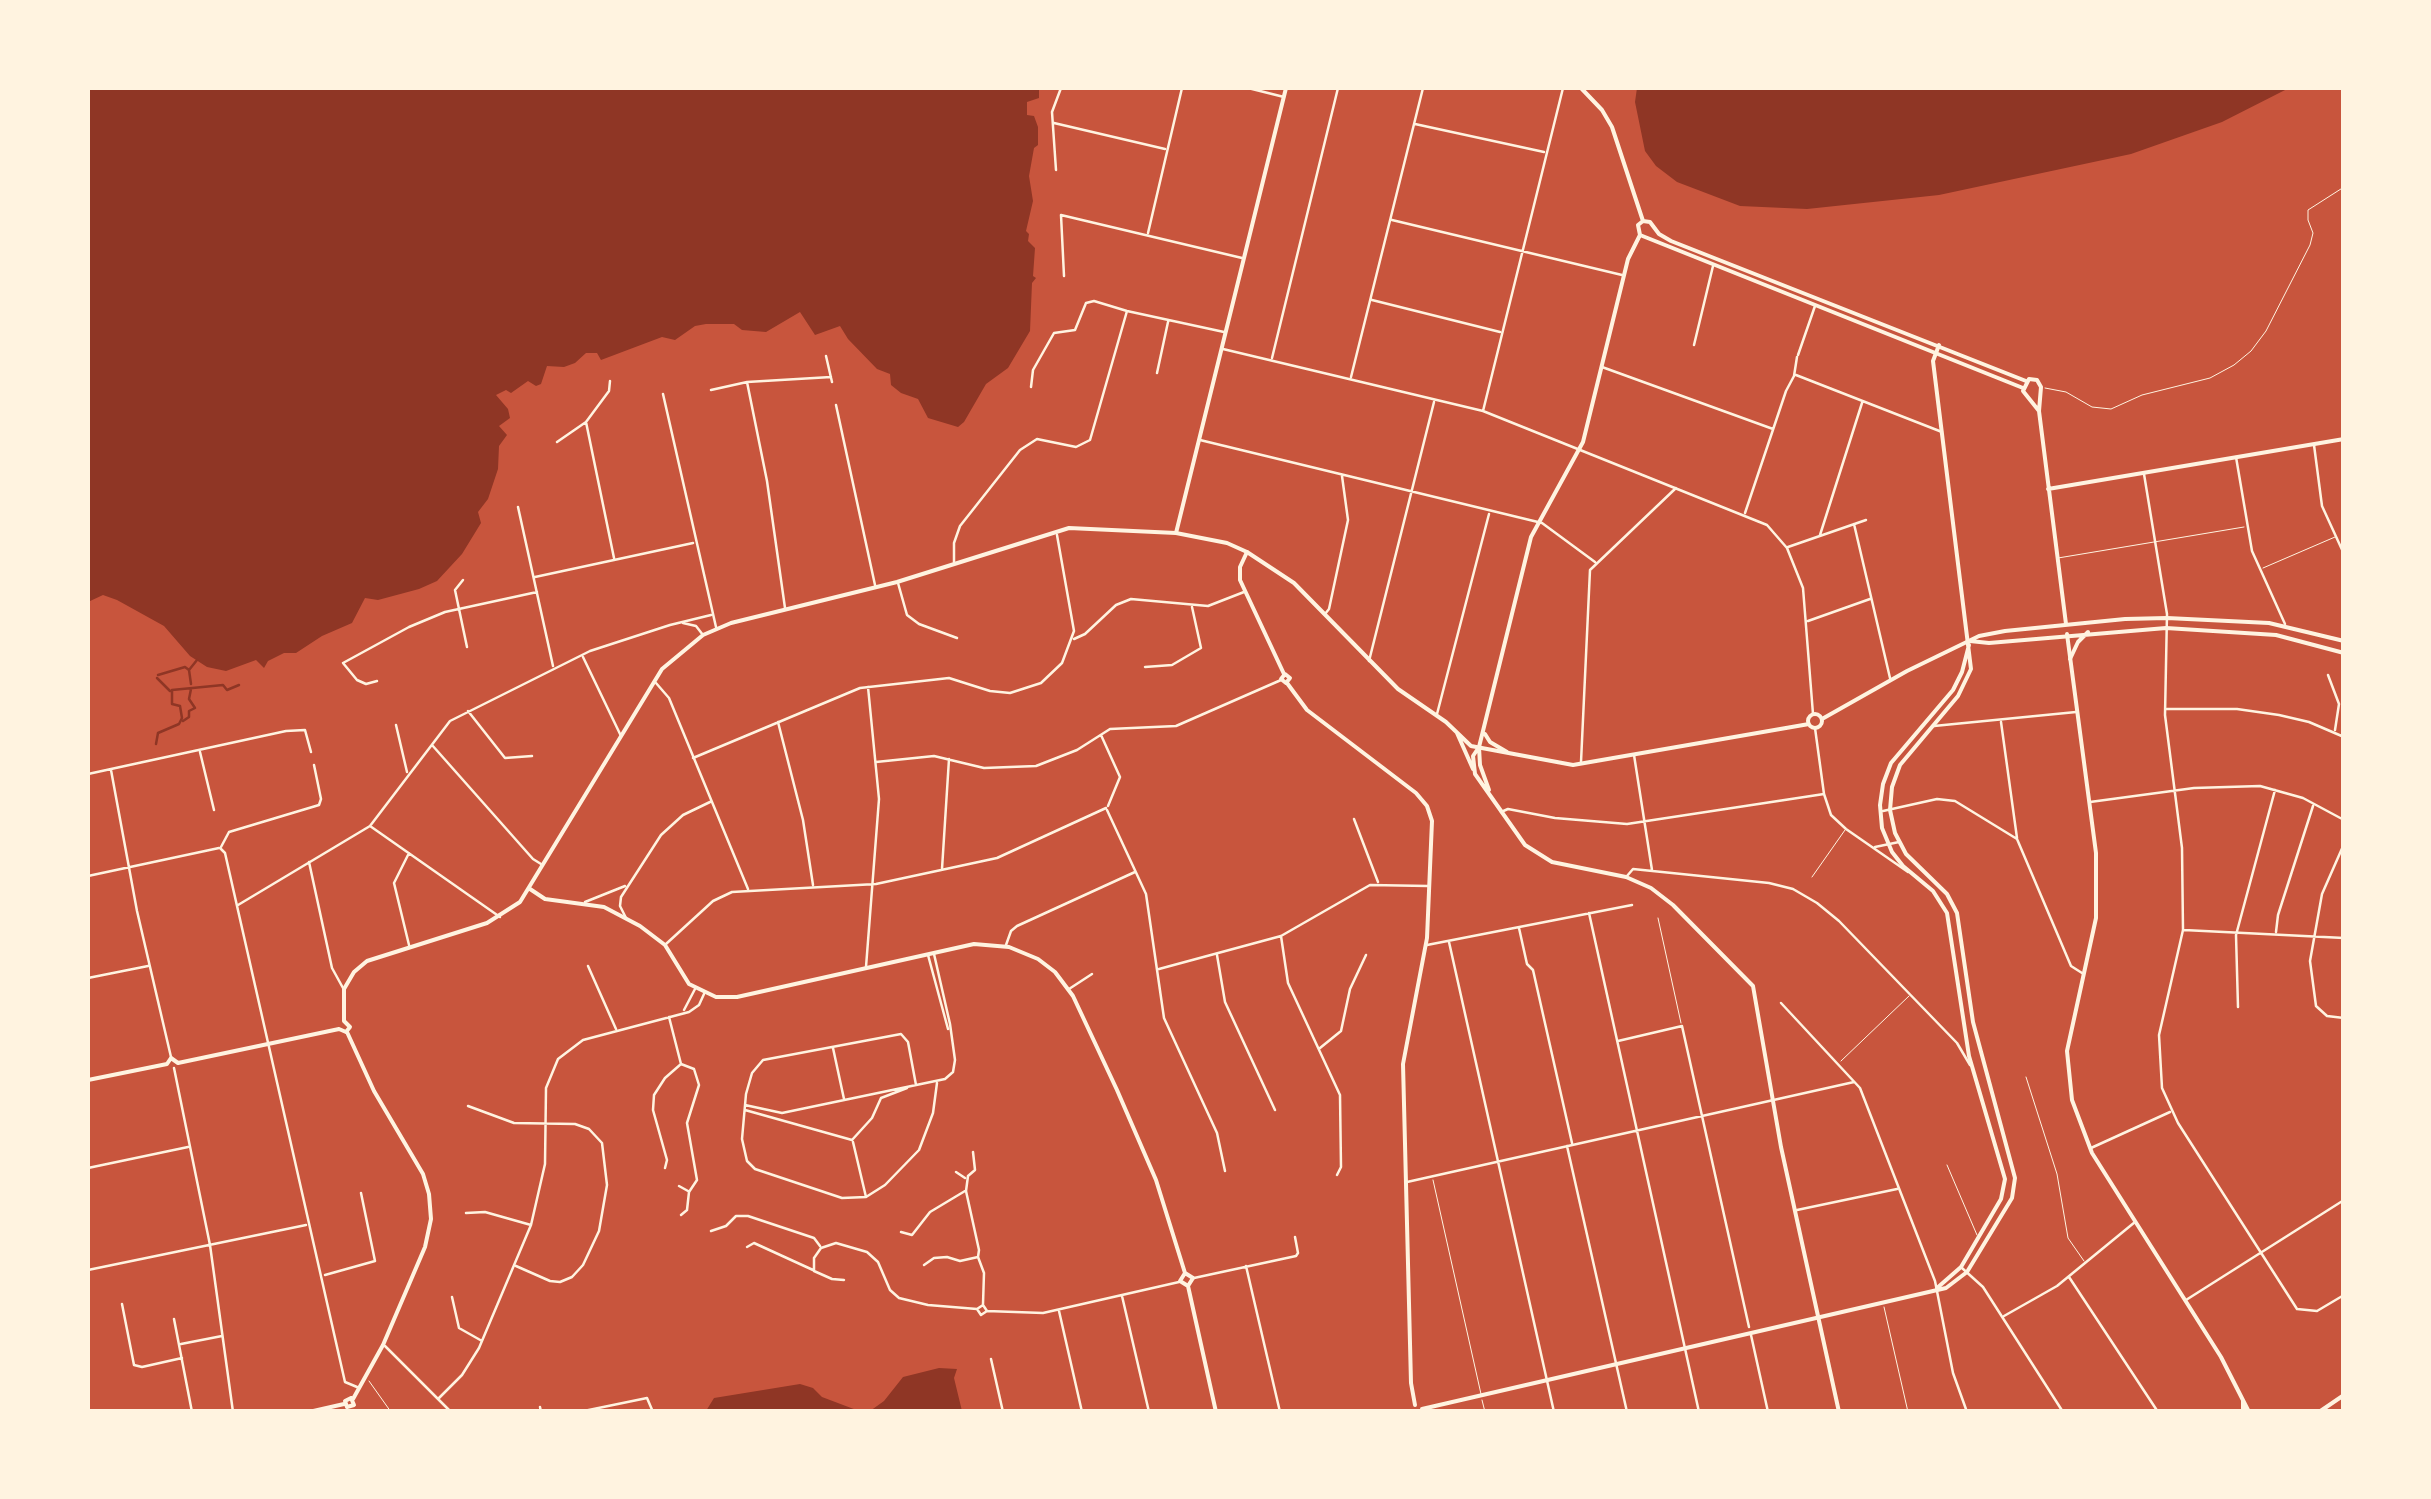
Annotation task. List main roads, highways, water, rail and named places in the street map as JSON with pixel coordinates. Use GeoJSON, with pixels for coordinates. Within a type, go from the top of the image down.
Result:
{"type":"FeatureCollection","features":[{"type":"Feature","properties":{"kind":"waterway"},"geometry":{"type":"LineString","coordinates":[[191,684],[189,670],[197,660]]}},
{"type":"Feature","properties":{"kind":"waterway"},"geometry":{"type":"LineString","coordinates":[[158,675],[185,667],[189,670]]}},
{"type":"Feature","properties":{"kind":"waterway"},"geometry":{"type":"LineString","coordinates":[[157,678],[170,691]]}},
{"type":"Feature","properties":{"kind":"waterway"},"geometry":{"type":"LineString","coordinates":[[156,744],[158,733],[179,724],[182,718],[180,706],[172,704],[172,690],[223,685],[227,690],[239,685]]}},
{"type":"Feature","properties":{"kind":"waterway"},"geometry":{"type":"LineString","coordinates":[[183,721],[195,708],[189,699],[191,689]]}}]}
